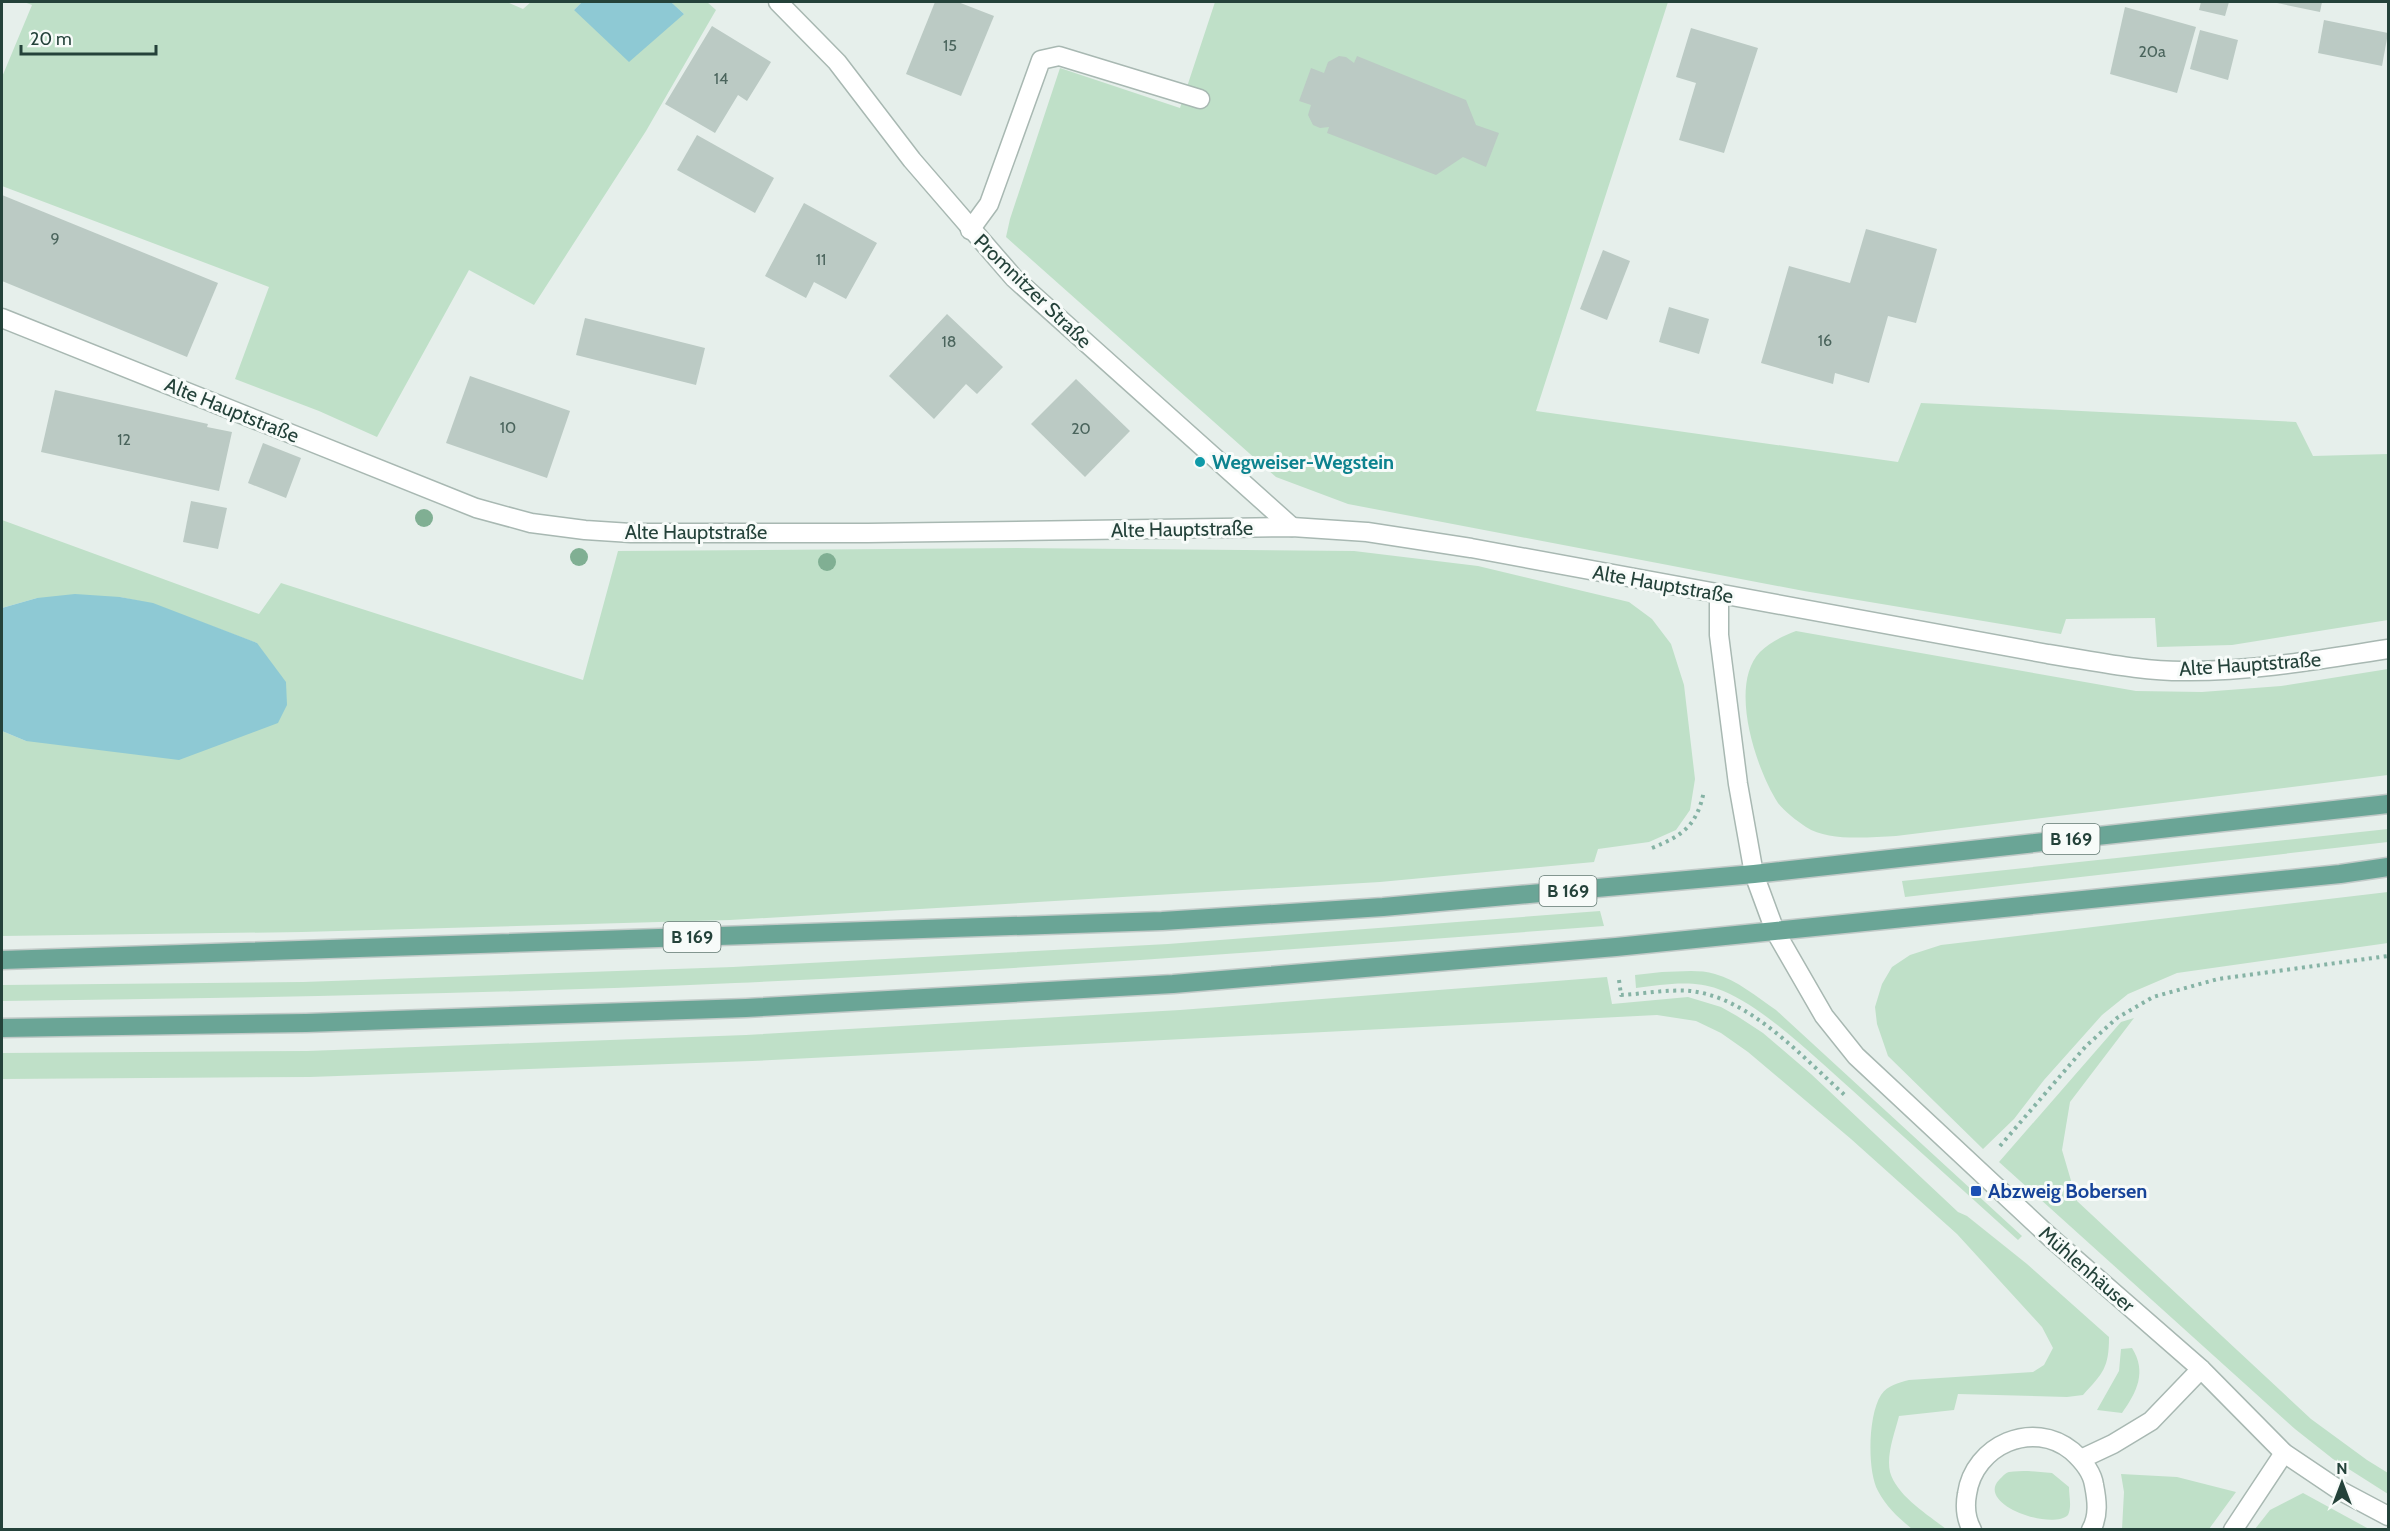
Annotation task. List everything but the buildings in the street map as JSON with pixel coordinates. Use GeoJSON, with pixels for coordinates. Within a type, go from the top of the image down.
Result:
{"type":"FeatureCollection","features":[{"type":"Feature","properties":{"kind":"main road","name":"B 169"},"geometry":{"type":"LineString","coordinates":[[2,960],[1162,921],[1383,907],[1754,874],[2388,804]]}},
{"type":"Feature","properties":{"kind":"main road"},"geometry":{"type":"LineString","coordinates":[[2,1028],[306,1023],[758,1007],[1173,984],[1616,947],[2340,874],[2388,867]]}},
{"type":"Feature","properties":{"kind":"street","name":"Promnitzer Straße"},"geometry":{"type":"LineString","coordinates":[[778,2],[837,62],[912,160],[970,230],[1014,278],[1292,527]]}},
{"type":"Feature","properties":{"kind":"street"},"geometry":{"type":"LineString","coordinates":[[970,230],[989,204],[1041,60],[1059,56],[1200,99]]}},
{"type":"Feature","properties":{"kind":"street","name":"Alte Hauptstraße"},"geometry":{"type":"LineString","coordinates":[[2,318],[476,508],[531,524],[631,532],[1292,527],[1367,532],[1471,548],[2048,654],[2136,668],[2188,671],[2292,664],[2388,649]]}},
{"type":"Feature","properties":{"kind":"street","name":"Mühlenhäuser"},"geometry":{"type":"LineString","coordinates":[[1719,594],[1719,635],[1738,784],[1754,874],[1775,931],[1824,1016],[1856,1056],[2051,1238],[2201,1369],[2284,1453],[2339,1490],[2388,1516]]}},
{"type":"Feature","properties":{"kind":"street"},"geometry":{"type":"LineString","coordinates":[[2081,1459],[2113,1444],[2151,1421],[2201,1369]]}},
{"type":"Feature","properties":{"kind":"street"},"geometry":{"type":"LineString","coordinates":[[1972,1530],[1965,1503],[1969,1480],[1980,1461],[1997,1446],[2019,1437],[2042,1437],[2063,1444],[2081,1459],[2093,1478],[2097,1501],[2091,1530]]}},
{"type":"Feature","properties":{"kind":"street"},"geometry":{"type":"LineString","coordinates":[[2233,1530],[2284,1453]]}},
{"type":"Feature","properties":{"kind":"path"},"geometry":{"type":"LineString","coordinates":[[1977,1170],[2046,1095],[2086,1046],[2117,1018],[2153,998],[2218,979],[2388,956]]}},
{"type":"Feature","properties":{"kind":"green space"},"geometry":{"type":"Polygon","coordinates":[[[24,2],[507,2],[523,9],[531,2],[582,2],[574,10],[684,14],[671,2],[707,2],[716,10],[646,131],[534,305],[469,270],[377,437],[319,411],[235,379],[269,287],[2,186],[2,77],[32,5],[24,2]]]}},
{"type":"Feature","properties":{"kind":"green space"},"geometry":{"type":"Polygon","coordinates":[[[1215,2],[1668,2],[1536,411],[1898,462],[1921,403],[2296,422],[2313,456],[2388,454],[2388,620],[2232,645],[2157,647],[2155,618],[2066,619],[2061,634],[1804,591],[1348,504],[1276,477],[1006,237],[1060,68],[1180,108],[1215,2]]]}},
{"type":"Feature","properties":{"kind":"green space"},"geometry":{"type":"Polygon","coordinates":[[[2,520],[259,614],[281,583],[583,680],[618,551],[1017,548],[1354,551],[1478,566],[1629,602],[1652,619],[1671,644],[1684,685],[1695,779],[1690,810],[1676,830],[1649,842],[1598,849],[1594,862],[1380,882],[730,920],[302,932],[2,936],[2,731],[26,741],[257,643],[153,604],[120,597],[37,598],[2,608],[2,520]]]}},
{"type":"Feature","properties":{"kind":"green space"},"geometry":{"type":"Polygon","coordinates":[[[1796,631],[2136,691],[2202,692],[2281,686],[2388,669],[2388,775],[1896,836],[1850,838],[1826,835],[1806,827],[1778,803],[1761,770],[1749,727],[1746,685],[1751,667],[1764,648],[1796,631]]]}},
{"type":"Feature","properties":{"kind":"green space"},"geometry":{"type":"Polygon","coordinates":[[[2388,829],[2388,842],[1905,897],[1902,881],[2388,829]]]}},
{"type":"Feature","properties":{"kind":"green space"},"geometry":{"type":"Polygon","coordinates":[[[2388,892],[2388,943],[2177,973],[2128,994],[2102,1015],[2044,1080],[2014,1119],[1983,1149],[1888,1056],[1877,1024],[1875,1007],[1882,984],[1892,967],[1910,955],[1941,945],[2388,892]]]}},
{"type":"Feature","properties":{"kind":"green space"},"geometry":{"type":"Polygon","coordinates":[[[1600,911],[1604,926],[952,972],[552,990],[2,1001],[2,985],[303,982],[733,967],[1168,944],[1600,911]]]}},
{"type":"Feature","properties":{"kind":"green space"},"geometry":{"type":"Polygon","coordinates":[[[1695,971],[1715,974],[1739,985],[1776,1010],[2022,1236],[2018,1240],[1806,1048],[1770,1019],[1735,996],[1698,984],[1636,988],[1635,975],[1695,971]]]}},
{"type":"Feature","properties":{"kind":"green space"},"geometry":{"type":"Polygon","coordinates":[[[1607,977],[1612,1004],[1688,997],[1721,1007],[1763,1033],[1811,1074],[1958,1212],[1967,1216],[2027,1264],[2109,1337],[2108,1356],[2104,1369],[2083,1395],[2067,1397],[1958,1394],[1954,1410],[1899,1416],[1890,1451],[1890,1472],[1906,1497],[1946,1529],[1912,1529],[1889,1508],[1878,1491],[1872,1470],[1870,1443],[1871,1429],[1881,1395],[1897,1383],[1909,1380],[2033,1372],[2044,1365],[2053,1348],[2042,1327],[1957,1234],[1851,1139],[1748,1052],[1721,1033],[1696,1021],[1657,1015],[752,1061],[310,1077],[2,1079],[2,1053],[307,1051],[746,1035],[1180,1010],[1607,977]]]}},
{"type":"Feature","properties":{"kind":"green space"},"geometry":{"type":"Polygon","coordinates":[[[2134,1018],[2070,1102],[2062,1150],[2077,1201],[2311,1419],[2388,1473],[2388,1494],[2333,1459],[2295,1429],[1999,1162],[2121,1022],[2134,1018]]]}},
{"type":"Feature","properties":{"kind":"green space"},"geometry":{"type":"Polygon","coordinates":[[[2132,1348],[2139,1365],[2136,1390],[2122,1413],[2097,1410],[2119,1371],[2121,1349],[2132,1348]]]}},
{"type":"Feature","properties":{"kind":"green space"},"geometry":{"type":"Polygon","coordinates":[[[2009,1472],[2052,1473],[2069,1487],[2068,1515],[2059,1519],[2047,1520],[2033,1517],[2006,1506],[1998,1498],[1995,1489],[2004,1475],[2009,1472]]]}},
{"type":"Feature","properties":{"kind":"green space"},"geometry":{"type":"Polygon","coordinates":[[[2121,1474],[2177,1477],[2236,1492],[2209,1529],[2122,1529],[2124,1492],[2121,1474]]]}},
{"type":"Feature","properties":{"kind":"green space"},"geometry":{"type":"Polygon","coordinates":[[[2303,1493],[2369,1529],[2255,1529],[2270,1510],[2303,1493]]]}},
{"type":"Feature","properties":{"kind":"water"},"geometry":{"type":"Polygon","coordinates":[[[582,2],[671,2],[684,14],[629,62],[574,10],[582,2]]]}},
{"type":"Feature","properties":{"kind":"water"},"geometry":{"type":"Polygon","coordinates":[[[75,594],[120,597],[153,603],[257,643],[286,682],[287,705],[278,723],[179,760],[26,741],[2,731],[2,608],[37,598],[75,594]]]}},
{"type":"Feature","properties":{"kind":"place","name":"Wegweiser-Wegstein"},"geometry":{"type":"Point","coordinates":[1200,462]}},
{"type":"Feature","properties":{"kind":"place","name":"Abzweig Bobersen"},"geometry":{"type":"Point","coordinates":[1976,1191]}}]}
